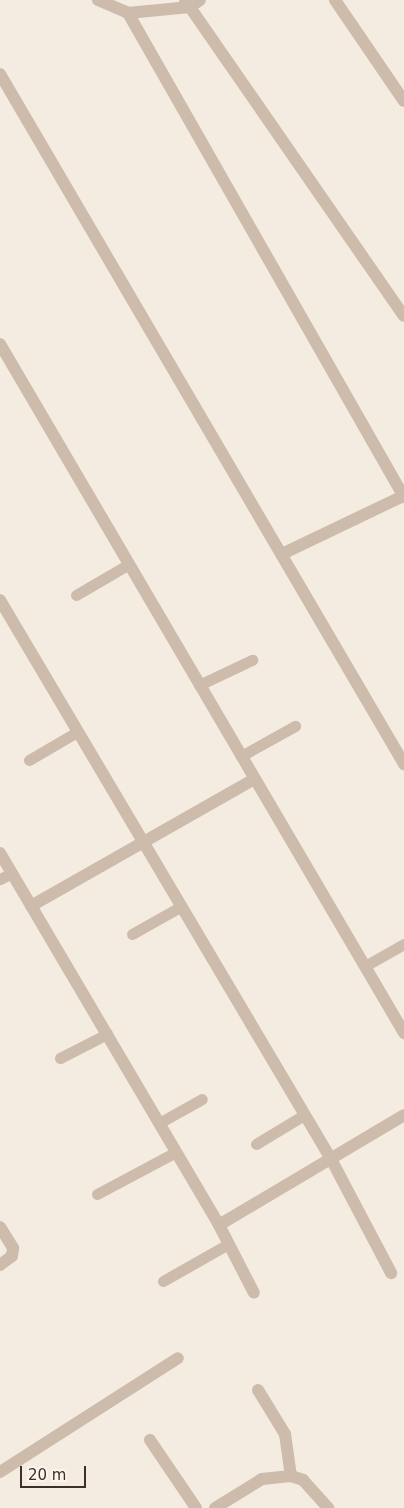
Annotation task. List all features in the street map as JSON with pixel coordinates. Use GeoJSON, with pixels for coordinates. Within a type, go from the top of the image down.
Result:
{"type":"FeatureCollection","features":[{"type":"Feature","properties":{"kind":"street"},"geometry":{"type":"LineString","coordinates":[[98,0],[128,13],[191,2],[404,316]]}},
{"type":"Feature","properties":{"kind":"street"},"geometry":{"type":"LineString","coordinates":[[335,0],[404,101]]}},
{"type":"Feature","properties":{"kind":"street"},"geometry":{"type":"LineString","coordinates":[[128,13],[404,497],[282,554]]}},
{"type":"Feature","properties":{"kind":"street"},"geometry":{"type":"LineString","coordinates":[[0,74],[404,764]]}},
{"type":"Feature","properties":{"kind":"street"},"geometry":{"type":"LineString","coordinates":[[0,344],[404,1034]]}},
{"type":"Feature","properties":{"kind":"street"},"geometry":{"type":"LineString","coordinates":[[0,600],[142,843],[331,1159],[391,1273]]}},
{"type":"Feature","properties":{"kind":"street"},"geometry":{"type":"LineString","coordinates":[[31,906],[255,779]]}},
{"type":"Feature","properties":{"kind":"street"},"geometry":{"type":"LineString","coordinates":[[0,853],[219,1226],[254,1293]]}},
{"type":"Feature","properties":{"kind":"street"},"geometry":{"type":"LineString","coordinates":[[219,1226],[404,1115]]}},
{"type":"Feature","properties":{"kind":"street"},"geometry":{"type":"LineString","coordinates":[[0,1227],[13,1248],[12,1256],[0,1264]]}},
{"type":"Feature","properties":{"kind":"street"},"geometry":{"type":"LineString","coordinates":[[0,1472],[178,1358]]}},
{"type":"Feature","properties":{"kind":"street"},"geometry":{"type":"LineString","coordinates":[[258,1390],[285,1434],[291,1476]]}},
{"type":"Feature","properties":{"kind":"street"},"geometry":{"type":"LineString","coordinates":[[150,1440],[196,1508]]}},
{"type":"Feature","properties":{"kind":"street"},"geometry":{"type":"LineString","coordinates":[[215,1508],[262,1479],[291,1476],[303,1480],[328,1508]]}},
{"type":"Feature","properties":{"kind":"lane"},"geometry":{"type":"LineString","coordinates":[[76,595],[129,564]]}},
{"type":"Feature","properties":{"kind":"lane"},"geometry":{"type":"LineString","coordinates":[[199,685],[252,660]]}},
{"type":"Feature","properties":{"kind":"lane"},"geometry":{"type":"LineString","coordinates":[[241,756],[294,726]]}},
{"type":"Feature","properties":{"kind":"lane"},"geometry":{"type":"LineString","coordinates":[[29,760],[77,732]]}},
{"type":"Feature","properties":{"kind":"lane"},"geometry":{"type":"LineString","coordinates":[[0,879],[12,873]]}},
{"type":"Feature","properties":{"kind":"lane"},"geometry":{"type":"LineString","coordinates":[[132,934],[180,907]]}},
{"type":"Feature","properties":{"kind":"lane"},"geometry":{"type":"LineString","coordinates":[[365,966],[404,944]]}},
{"type":"Feature","properties":{"kind":"lane"},"geometry":{"type":"LineString","coordinates":[[60,1058],[107,1034]]}},
{"type":"Feature","properties":{"kind":"lane"},"geometry":{"type":"LineString","coordinates":[[159,1123],[202,1099]]}},
{"type":"Feature","properties":{"kind":"lane"},"geometry":{"type":"LineString","coordinates":[[256,1144],[304,1115]]}},
{"type":"Feature","properties":{"kind":"lane"},"geometry":{"type":"LineString","coordinates":[[97,1194],[176,1152]]}},
{"type":"Feature","properties":{"kind":"lane"},"geometry":{"type":"LineString","coordinates":[[163,1281],[228,1244]]}}]}
